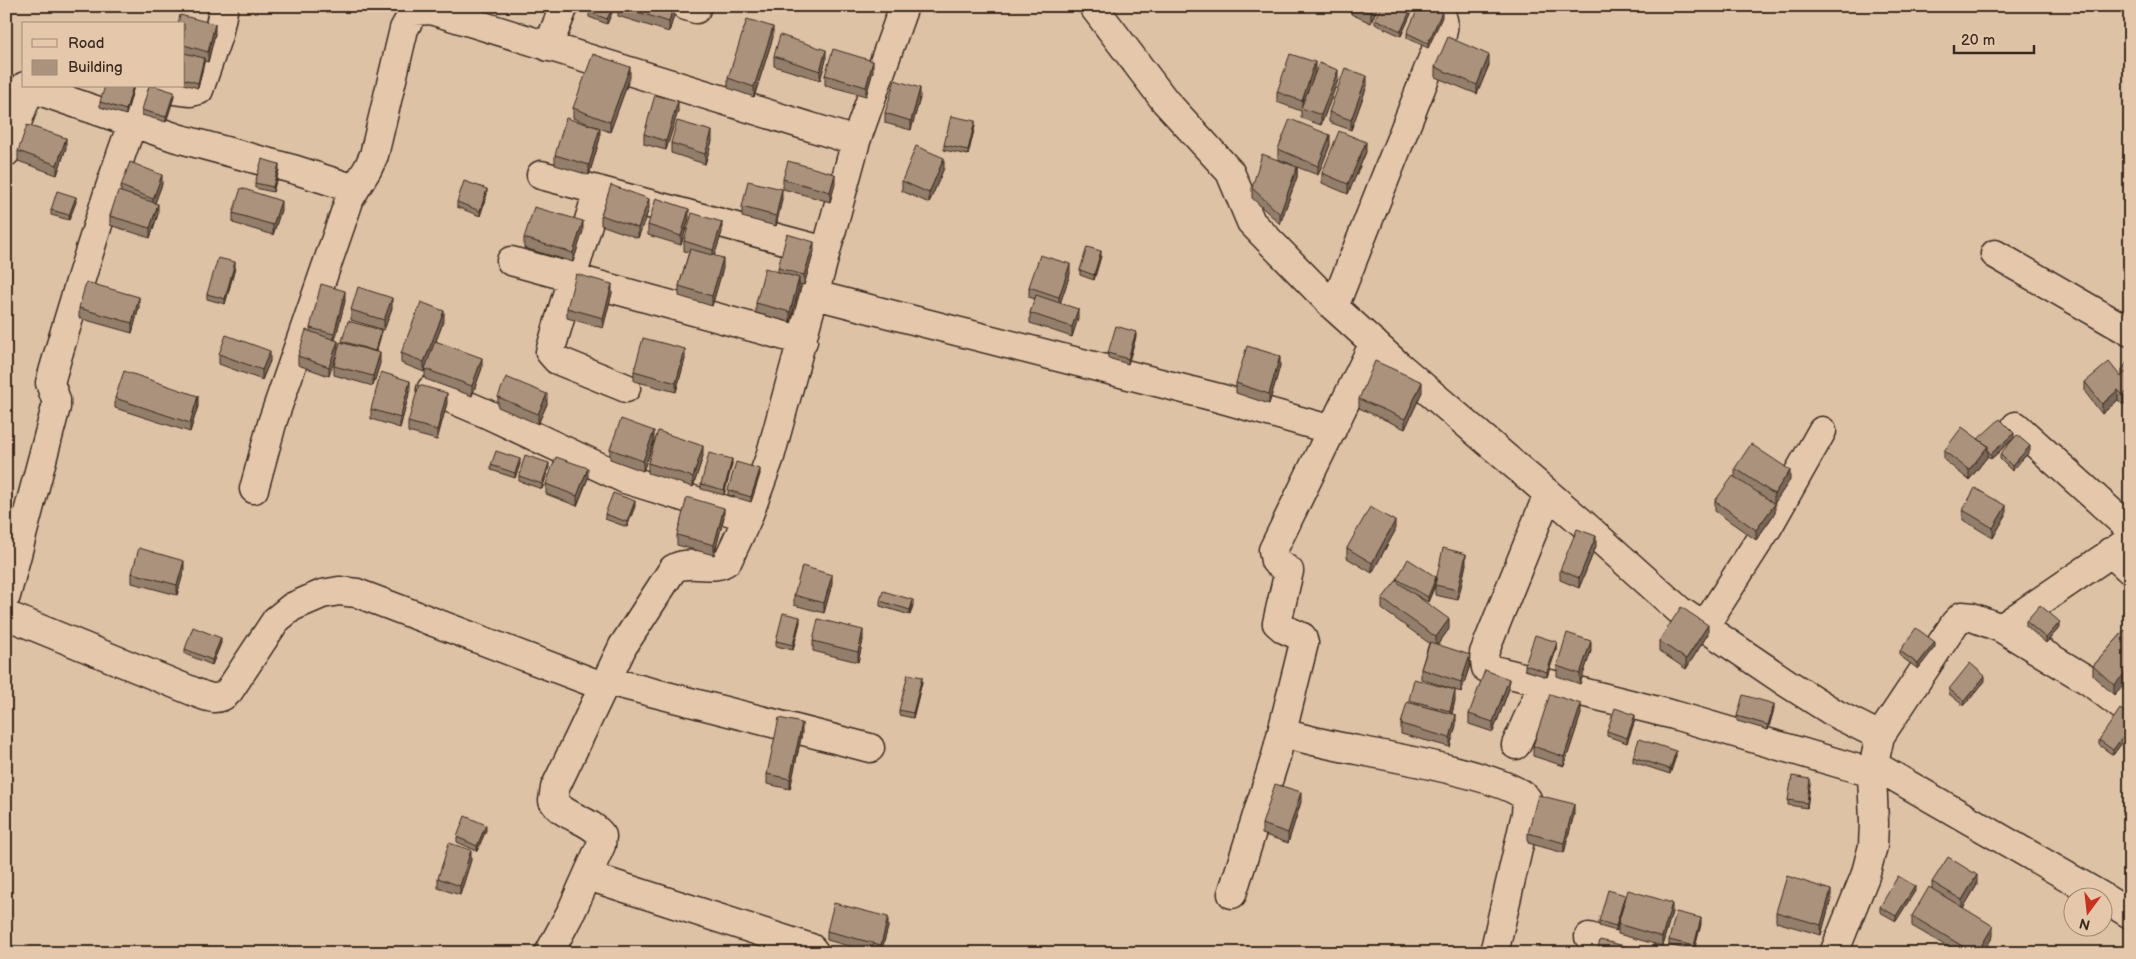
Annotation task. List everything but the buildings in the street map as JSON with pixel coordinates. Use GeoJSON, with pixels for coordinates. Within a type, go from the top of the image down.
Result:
{"type":"FeatureCollection","features":[{"type":"Feature","properties":{"kind":"street"},"geometry":{"type":"LineString","coordinates":[[158,88],[191,92],[199,90],[218,35],[224,6]]}},
{"type":"Feature","properties":{"kind":"street"},"geometry":{"type":"LineString","coordinates":[[548,47],[564,6]]}},
{"type":"Feature","properties":{"kind":"street"},"geometry":{"type":"LineString","coordinates":[[548,953],[588,876],[601,845],[602,836],[596,828],[559,810],[553,801],[555,788],[623,646],[673,569],[681,564],[716,566],[723,564],[728,560],[748,517],[770,457],[856,141],[904,6]]}},
{"type":"Feature","properties":{"kind":"street"},"geometry":{"type":"LineString","coordinates":[[1093,6],[1165,101],[1230,172],[1250,222],[1334,306],[1679,610],[1828,709],[1880,736]]}},
{"type":"Feature","properties":{"kind":"street"},"geometry":{"type":"LineString","coordinates":[[1334,306],[1442,35],[1444,20],[1435,6]]}},
{"type":"Feature","properties":{"kind":"street"},"geometry":{"type":"LineString","coordinates":[[254,489],[273,420],[355,188],[368,168],[374,154],[404,29],[414,10],[421,8],[431,10],[856,141]]}},
{"type":"Feature","properties":{"kind":"street"},"geometry":{"type":"LineString","coordinates":[[6,152],[21,85]]}},
{"type":"Feature","properties":{"kind":"street"},"geometry":{"type":"LineString","coordinates":[[30,88],[132,124],[355,188]]}},
{"type":"Feature","properties":{"kind":"street"},"geometry":{"type":"LineString","coordinates":[[6,596],[49,440],[56,407],[56,400],[50,383],[82,275],[132,124],[144,93],[149,88]]}},
{"type":"Feature","properties":{"kind":"street"},"geometry":{"type":"LineString","coordinates":[[541,175],[826,251]]}},
{"type":"Feature","properties":{"kind":"street"},"geometry":{"type":"LineString","coordinates":[[598,190],[550,352],[557,360],[626,388]]}},
{"type":"Feature","properties":{"kind":"street"},"geometry":{"type":"LineString","coordinates":[[1995,254],[2130,332]]}},
{"type":"Feature","properties":{"kind":"street"},"geometry":{"type":"LineString","coordinates":[[511,261],[803,341]]}},
{"type":"Feature","properties":{"kind":"street"},"geometry":{"type":"LineString","coordinates":[[815,295],[1219,398],[1332,430]]}},
{"type":"Feature","properties":{"kind":"street"},"geometry":{"type":"LineString","coordinates":[[1232,894],[1282,733],[1304,640],[1302,637],[1278,626],[1276,623],[1290,571],[1275,561],[1273,550],[1374,343]]}},
{"type":"Feature","properties":{"kind":"street"},"geometry":{"type":"LineString","coordinates":[[431,390],[485,413],[625,479],[748,517]]}},
{"type":"Feature","properties":{"kind":"street"},"geometry":{"type":"LineString","coordinates":[[2016,426],[2130,530]]}},
{"type":"Feature","properties":{"kind":"street"},"geometry":{"type":"LineString","coordinates":[[1704,627],[1768,527],[1822,431]]}},
{"type":"Feature","properties":{"kind":"street"},"geometry":{"type":"LineString","coordinates":[[1548,494],[1484,653],[1486,668],[1674,715],[1873,769],[2082,886]]}},
{"type":"Feature","properties":{"kind":"street"},"geometry":{"type":"LineString","coordinates":[[2001,628],[2120,546],[2130,570]]}},
{"type":"Feature","properties":{"kind":"street"},"geometry":{"type":"LineString","coordinates":[[6,614],[197,693],[217,699],[224,697],[229,691],[276,620],[292,607],[322,594],[339,591],[356,593],[606,684],[870,748]]}},
{"type":"Feature","properties":{"kind":"street"},"geometry":{"type":"LineString","coordinates":[[1834,953],[1865,876],[1872,846],[1873,769],[1880,736],[1936,650],[1962,616],[1972,617],[2001,628],[2089,680],[2130,712]]}},
{"type":"Feature","properties":{"kind":"street"},"geometry":{"type":"LineString","coordinates":[[1516,745],[1544,682]]}},
{"type":"Feature","properties":{"kind":"street"},"geometry":{"type":"LineString","coordinates":[[1282,733],[1442,768],[1494,782],[1523,794],[1527,799],[1526,814],[1494,953]]}},
{"type":"Feature","properties":{"kind":"street"},"geometry":{"type":"LineString","coordinates":[[588,876],[811,948],[815,953]]}},
{"type":"Feature","properties":{"kind":"street"},"geometry":{"type":"LineString","coordinates":[[2114,904],[2130,914]]}},
{"type":"Feature","properties":{"kind":"street"},"geometry":{"type":"LineString","coordinates":[[1589,937],[1642,953]]}}]}
